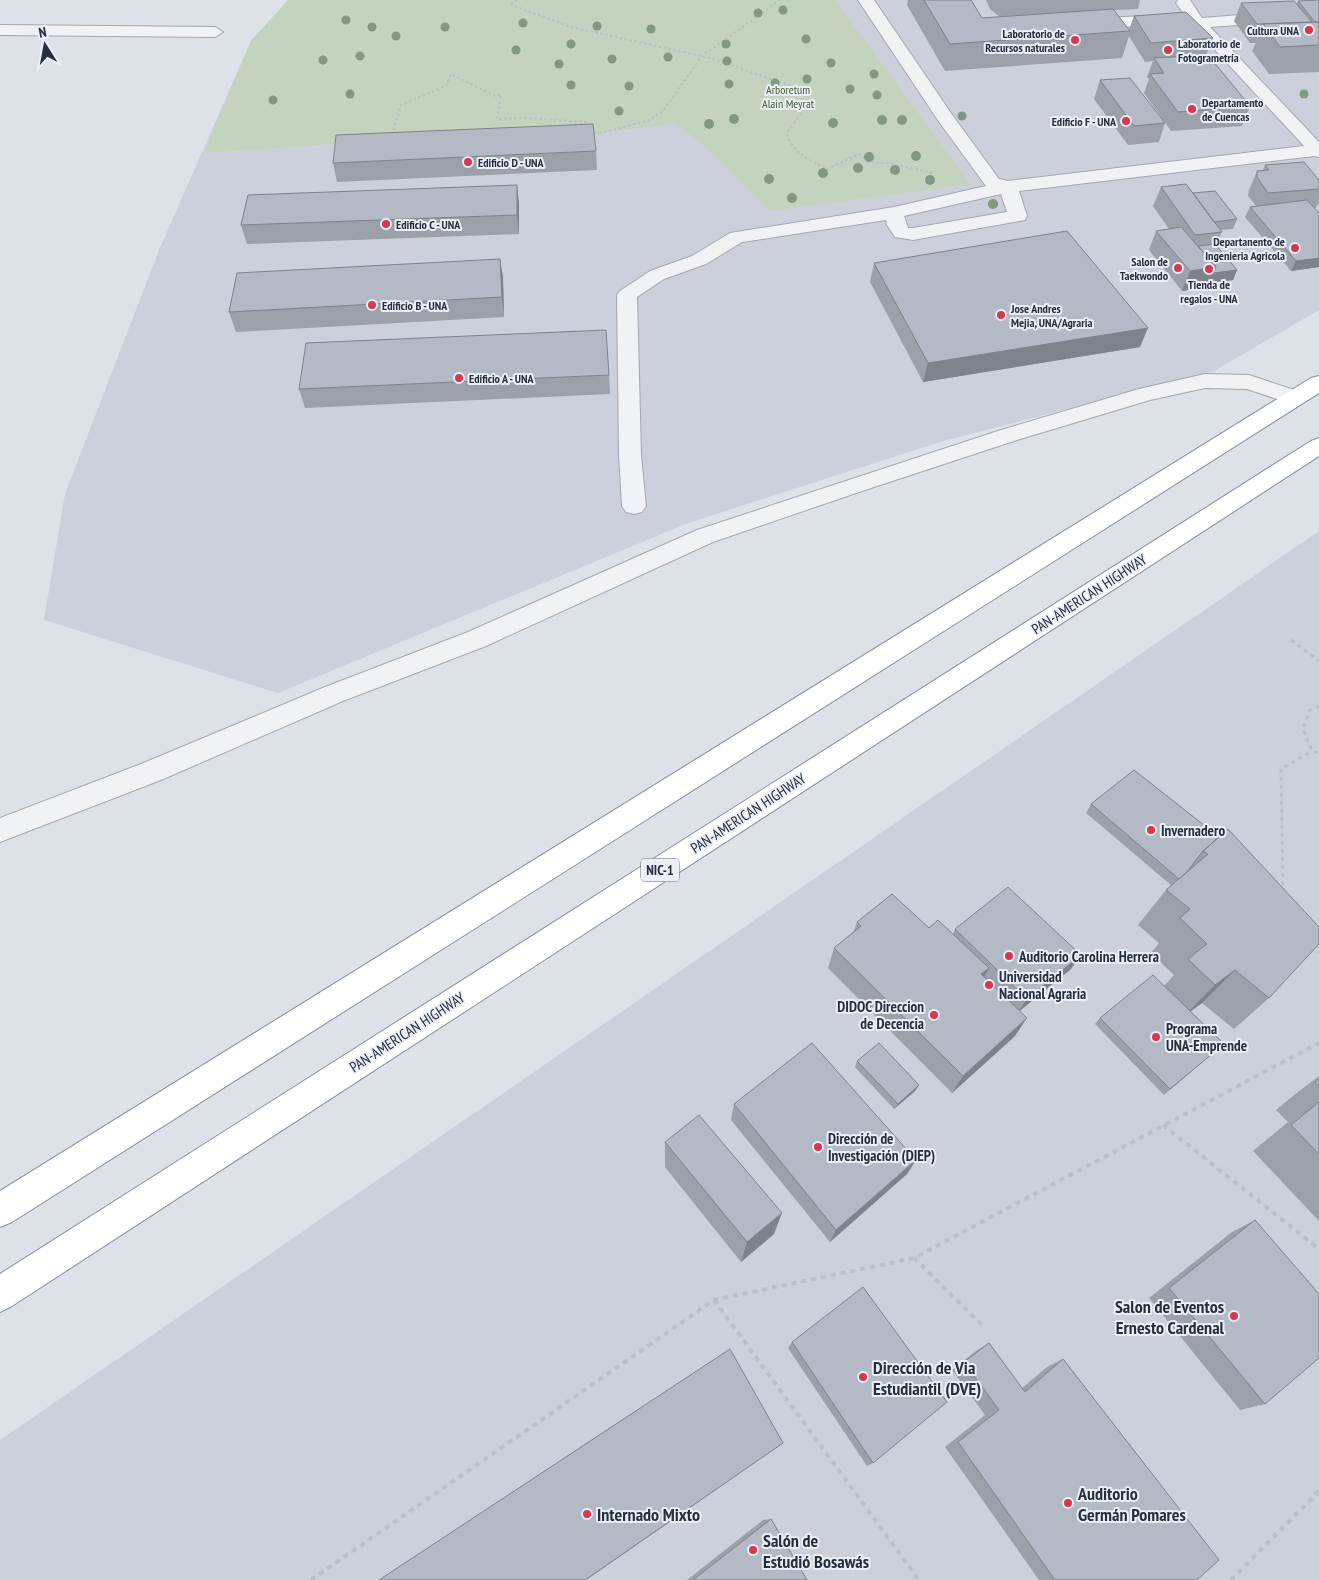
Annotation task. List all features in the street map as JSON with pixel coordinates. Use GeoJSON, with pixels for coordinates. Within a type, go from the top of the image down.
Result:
{"type":"FeatureCollection","features":[{"type":"Feature","properties":{"kind":"highway"},"geometry":{"type":"LineString","coordinates":[[0,1210],[1319,383]]}},
{"type":"Feature","properties":{"kind":"highway","name":"PAN-AMERICAN HIGHWAY"},"geometry":{"type":"LineString","coordinates":[[0,1294],[1319,446]]}},
{"type":"Feature","properties":{"kind":"street"},"geometry":{"type":"LineString","coordinates":[[866,0],[946,119],[987,175],[993,183],[1010,193],[1018,216],[913,234],[902,233],[896,225],[894,213]]}},
{"type":"Feature","properties":{"kind":"street"},"geometry":{"type":"LineString","coordinates":[[1181,0],[1196,20],[1318,153]]}},
{"type":"Feature","properties":{"kind":"street"},"geometry":{"type":"LineString","coordinates":[[1075,24],[1319,14]]}},
{"type":"Feature","properties":{"kind":"street"},"geometry":{"type":"LineString","coordinates":[[0,30],[214,32]]}},
{"type":"Feature","properties":{"kind":"street"},"geometry":{"type":"LineString","coordinates":[[634,506],[630,455],[627,295],[657,275],[699,260],[737,237],[894,213],[968,196],[1010,193],[1318,153]]}},
{"type":"Feature","properties":{"kind":"street"},"geometry":{"type":"LineString","coordinates":[[0,830],[151,772],[334,694],[477,639],[705,536],[854,485],[1018,432],[1147,394],[1205,381],[1249,382],[1295,398]]}},
{"type":"Feature","properties":{"kind":"path"},"geometry":{"type":"LineString","coordinates":[[517,0],[509,4],[571,27],[702,56],[809,92],[800,115],[788,133],[789,144],[799,154],[828,169],[859,154],[869,162],[888,163],[941,175],[968,196]]}},
{"type":"Feature","properties":{"kind":"path"},"geometry":{"type":"LineString","coordinates":[[391,143],[394,124],[401,105],[446,86],[451,74],[495,96],[501,95],[497,119],[526,118],[585,122],[597,134],[650,120],[663,111],[702,56],[780,0]]}},
{"type":"Feature","properties":{"kind":"path"},"geometry":{"type":"LineString","coordinates":[[1291,640],[1319,661]]}},
{"type":"Feature","properties":{"kind":"path"},"geometry":{"type":"LineString","coordinates":[[1312,751],[1303,728],[1310,710],[1319,706]]}},
{"type":"Feature","properties":{"kind":"path"},"geometry":{"type":"LineString","coordinates":[[1283,901],[1282,769],[1312,751],[1319,753]]}},
{"type":"Feature","properties":{"kind":"path"},"geometry":{"type":"LineString","coordinates":[[1305,939],[1319,952]]}},
{"type":"Feature","properties":{"kind":"path"},"geometry":{"type":"LineString","coordinates":[[311,1580],[714,1300],[914,1258],[1163,1124],[1319,1043]]}},
{"type":"Feature","properties":{"kind":"path"},"geometry":{"type":"LineString","coordinates":[[1163,1124],[1319,1249]]}},
{"type":"Feature","properties":{"kind":"path"},"geometry":{"type":"LineString","coordinates":[[914,1258],[982,1324]]}},
{"type":"Feature","properties":{"kind":"path"},"geometry":{"type":"LineString","coordinates":[[714,1300],[918,1580]]}},
{"type":"Feature","properties":{"kind":"path"},"geometry":{"type":"LineString","coordinates":[[1231,1580],[1319,1491]]}},
{"type":"Feature","properties":{"kind":"shaded area"},"geometry":{"type":"Polygon","coordinates":[[[288,0],[1319,0],[1319,310],[1214,371],[943,441],[688,523],[278,693],[44,620],[65,494],[159,250],[251,41],[288,0]]]}},
{"type":"Feature","properties":{"kind":"shaded area","name":"Universidad Nacional Agraria"},"geometry":{"type":"Polygon","coordinates":[[[1319,531],[1319,1580],[0,1580],[0,1440],[1319,531]]]}},
{"type":"Feature","properties":{"kind":"green space","name":"Arboretum Alain Meyrat"},"geometry":{"type":"Polygon","coordinates":[[[288,0],[835,0],[970,184],[770,211],[711,152],[676,123],[584,135],[345,143],[204,153],[251,41],[288,0]]]}},
{"type":"Feature","properties":{"kind":"building"},"geometry":{"type":"Polygon","coordinates":[[[924,0],[971,0],[982,18],[1113,9],[1130,31],[950,44],[924,0]]]}},
{"type":"Feature","properties":{"kind":"building"},"geometry":{"type":"Polygon","coordinates":[[[1319,0],[1319,22],[1315,22],[1298,1],[1319,0]]]}},
{"type":"Feature","properties":{"kind":"building"},"geometry":{"type":"Polygon","coordinates":[[[1294,1],[1312,22],[1257,24],[1241,3],[1294,1]]]}},
{"type":"Feature","properties":{"kind":"building"},"geometry":{"type":"Polygon","coordinates":[[[1186,12],[1213,38],[1151,43],[1134,16],[1186,12]]]}},
{"type":"Feature","properties":{"kind":"building"},"geometry":{"type":"Polygon","coordinates":[[[1319,22],[1319,45],[1280,47],[1263,24],[1319,22]]]}},
{"type":"Feature","properties":{"kind":"building"},"geometry":{"type":"Polygon","coordinates":[[[1208,55],[1250,106],[1178,112],[1150,74],[1164,73],[1154,58],[1208,55]]]}},
{"type":"Feature","properties":{"kind":"building"},"geometry":{"type":"Polygon","coordinates":[[[1130,78],[1165,123],[1134,126],[1100,80],[1130,78]]]}},
{"type":"Feature","properties":{"kind":"building"},"geometry":{"type":"Polygon","coordinates":[[[593,124],[596,151],[333,163],[336,135],[593,124]]]}},
{"type":"Feature","properties":{"kind":"building"},"geometry":{"type":"Polygon","coordinates":[[[1304,162],[1319,180],[1319,189],[1268,193],[1257,177],[1257,171],[1269,170],[1265,165],[1304,162]]]}},
{"type":"Feature","properties":{"kind":"building"},"geometry":{"type":"Polygon","coordinates":[[[1186,184],[1222,232],[1195,235],[1161,187],[1186,184]]]}},
{"type":"Feature","properties":{"kind":"building"},"geometry":{"type":"Polygon","coordinates":[[[517,185],[517,215],[241,225],[248,195],[517,185]]]}},
{"type":"Feature","properties":{"kind":"building"},"geometry":{"type":"Polygon","coordinates":[[[1215,191],[1237,219],[1214,222],[1193,193],[1215,191]]]}},
{"type":"Feature","properties":{"kind":"building","name":"Departanento de Ingenieria Agricola"},"geometry":{"type":"Polygon","coordinates":[[[1307,200],[1319,213],[1319,258],[1296,261],[1250,207],[1307,200]]]}},
{"type":"Feature","properties":{"kind":"building"},"geometry":{"type":"Polygon","coordinates":[[[1181,227],[1216,267],[1190,271],[1156,231],[1181,227]]]}},
{"type":"Feature","properties":{"kind":"building","name":"Jose Andres Mejia, UNA/Agraria"},"geometry":{"type":"Polygon","coordinates":[[[1067,231],[1148,328],[928,363],[874,263],[1067,231]]]}},
{"type":"Feature","properties":{"kind":"building"},"geometry":{"type":"Polygon","coordinates":[[[1215,244],[1237,270],[1213,273],[1216,267],[1198,246],[1215,244]]]}},
{"type":"Feature","properties":{"kind":"building"},"geometry":{"type":"Polygon","coordinates":[[[500,259],[502,297],[229,312],[237,273],[500,259]]]}},
{"type":"Feature","properties":{"kind":"building"},"geometry":{"type":"Polygon","coordinates":[[[606,330],[609,375],[299,389],[306,343],[606,330]]]}},
{"type":"Feature","properties":{"kind":"building","name":"Invernadero"},"geometry":{"type":"Polygon","coordinates":[[[1134,770],[1219,837],[1203,851],[1179,879],[1091,804],[1134,770]]]}},
{"type":"Feature","properties":{"kind":"building"},"geometry":{"type":"Polygon","coordinates":[[[1228,829],[1319,927],[1319,944],[1269,998],[1235,970],[1215,985],[1188,959],[1207,944],[1180,918],[1190,909],[1166,890],[1208,854],[1203,851],[1228,829]]]}},
{"type":"Feature","properties":{"kind":"building","name":"Auditorio Carolina Herrera"},"geometry":{"type":"Polygon","coordinates":[[[1008,887],[1081,955],[1027,999],[955,929],[1008,887]]]}},
{"type":"Feature","properties":{"kind":"building","name":"DIDOC Direccion de Decencia"},"geometry":{"type":"Polygon","coordinates":[[[892,894],[929,928],[938,920],[989,968],[981,974],[1027,1018],[963,1076],[834,948],[861,926],[857,922],[892,894]]]}},
{"type":"Feature","properties":{"kind":"building","name":"Programa UNA-Emprende"},"geometry":{"type":"Polygon","coordinates":[[[1153,975],[1224,1044],[1170,1089],[1100,1018],[1153,975]]]}},
{"type":"Feature","properties":{"kind":"building","name":"Dirección de Investigación (DIEP)"},"geometry":{"type":"Polygon","coordinates":[[[812,1043],[916,1160],[836,1230],[734,1104],[812,1043]]]}},
{"type":"Feature","properties":{"kind":"building"},"geometry":{"type":"Polygon","coordinates":[[[879,1043],[919,1085],[898,1104],[857,1061],[879,1043]]]}},
{"type":"Feature","properties":{"kind":"building"},"geometry":{"type":"Polygon","coordinates":[[[1319,1102],[1319,1154],[1291,1125],[1319,1102]]]}},
{"type":"Feature","properties":{"kind":"building"},"geometry":{"type":"Polygon","coordinates":[[[699,1115],[782,1213],[747,1242],[665,1142],[699,1115]]]}},
{"type":"Feature","properties":{"kind":"building","name":"Salon de Eventos Ernesto Cardenal"},"geometry":{"type":"Polygon","coordinates":[[[1255,1220],[1319,1294],[1319,1358],[1265,1404],[1169,1288],[1255,1220]]]}},
{"type":"Feature","properties":{"kind":"building","name":"Dirección de Via Estudiantil (DVE)"},"geometry":{"type":"Polygon","coordinates":[[[863,1287],[947,1402],[873,1463],[792,1342],[863,1287]]]}},
{"type":"Feature","properties":{"kind":"building","name":"Auditorio Germán Pomares"},"geometry":{"type":"Polygon","coordinates":[[[989,1343],[1025,1392],[1063,1359],[1219,1560],[1197,1580],[1055,1580],[958,1442],[999,1410],[964,1362],[989,1343]]]}},
{"type":"Feature","properties":{"kind":"building","name":"Internado Mixto"},"geometry":{"type":"Polygon","coordinates":[[[730,1349],[783,1443],[585,1580],[379,1580],[730,1349]]]}},
{"type":"Feature","properties":{"kind":"building","name":"Salón de Estudió Bosawás"},"geometry":{"type":"Polygon","coordinates":[[[771,1519],[807,1580],[693,1580],[771,1519]]]}},
{"type":"Feature","properties":{"kind":"place","name":"Cultura UNA"},"geometry":{"type":"Point","coordinates":[1309,30]}},
{"type":"Feature","properties":{"kind":"place","name":"Laboratorio de Recursos naturales"},"geometry":{"type":"Point","coordinates":[1075,40]}},
{"type":"Feature","properties":{"kind":"place","name":"Laboratorio de Fotogrametría"},"geometry":{"type":"Point","coordinates":[1168,50]}},
{"type":"Feature","properties":{"kind":"place","name":"Departamento de Cuencas"},"geometry":{"type":"Point","coordinates":[1192,109]}},
{"type":"Feature","properties":{"kind":"place","name":"Edificio F - UNA"},"geometry":{"type":"Point","coordinates":[1126,121]}},
{"type":"Feature","properties":{"kind":"place","name":"Edificio D - UNA"},"geometry":{"type":"Point","coordinates":[468,162]}},
{"type":"Feature","properties":{"kind":"place","name":"Edificio C - UNA"},"geometry":{"type":"Point","coordinates":[386,224]}},
{"type":"Feature","properties":{"kind":"place","name":"Departanento de Ingenieria Agricola"},"geometry":{"type":"Point","coordinates":[1295,248]}},
{"type":"Feature","properties":{"kind":"place","name":"Salon de Taekwondo"},"geometry":{"type":"Point","coordinates":[1178,268]}},
{"type":"Feature","properties":{"kind":"place","name":"Tienda de regalos - UNA"},"geometry":{"type":"Point","coordinates":[1209,269]}},
{"type":"Feature","properties":{"kind":"place","name":"Edificio B - UNA"},"geometry":{"type":"Point","coordinates":[372,305]}},
{"type":"Feature","properties":{"kind":"place","name":"Jose Andres Mejia, UNA/Agraria"},"geometry":{"type":"Point","coordinates":[1001,315]}},
{"type":"Feature","properties":{"kind":"place","name":"Edificio A - UNA"},"geometry":{"type":"Point","coordinates":[459,378]}},
{"type":"Feature","properties":{"kind":"place","name":"Invernadero"},"geometry":{"type":"Point","coordinates":[1151,830]}},
{"type":"Feature","properties":{"kind":"place","name":"Auditorio Carolina Herrera"},"geometry":{"type":"Point","coordinates":[1009,956]}},
{"type":"Feature","properties":{"kind":"place","name":"Universidad Nacional Agraria"},"geometry":{"type":"Point","coordinates":[989,985]}},
{"type":"Feature","properties":{"kind":"place","name":"DIDOC Direccion de Decencia"},"geometry":{"type":"Point","coordinates":[934,1015]}},
{"type":"Feature","properties":{"kind":"place","name":"Programa UNA-Emprende"},"geometry":{"type":"Point","coordinates":[1156,1037]}},
{"type":"Feature","properties":{"kind":"place","name":"Dirección de Investigación (DIEP)"},"geometry":{"type":"Point","coordinates":[818,1147]}},
{"type":"Feature","properties":{"kind":"place","name":"Salon de Eventos Ernesto Cardenal"},"geometry":{"type":"Point","coordinates":[1234,1316]}},
{"type":"Feature","properties":{"kind":"place","name":"Dirección de Via Estudiantil (DVE)"},"geometry":{"type":"Point","coordinates":[863,1377]}},
{"type":"Feature","properties":{"kind":"place","name":"Auditorio Germán Pomares"},"geometry":{"type":"Point","coordinates":[1068,1503]}},
{"type":"Feature","properties":{"kind":"place","name":"Internado Mixto"},"geometry":{"type":"Point","coordinates":[587,1514]}},
{"type":"Feature","properties":{"kind":"place","name":"Salón de Estudió Bosawás"},"geometry":{"type":"Point","coordinates":[753,1550]}}]}
